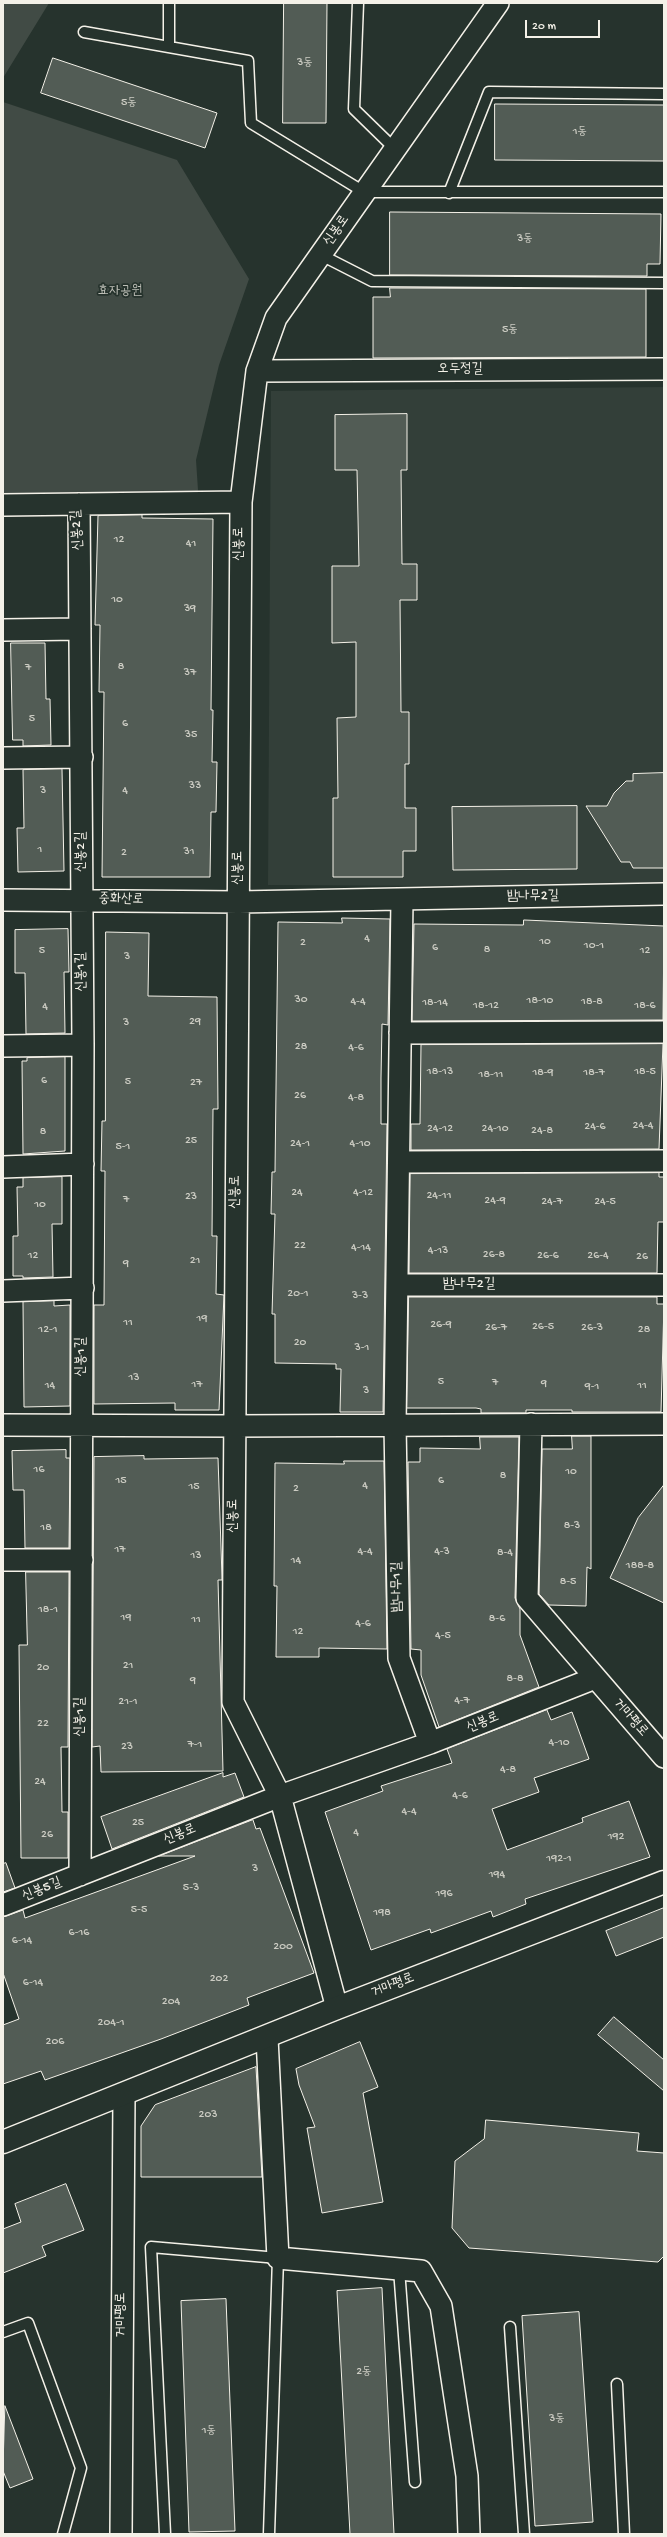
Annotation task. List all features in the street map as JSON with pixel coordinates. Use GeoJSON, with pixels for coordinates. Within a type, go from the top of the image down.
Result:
{"type":"FeatureCollection","features":[{"type":"Feature","properties":{"kind":"main road","name":"거마평로"},"geometry":{"type":"LineString","coordinates":[[3,2142],[124,2096],[337,2008],[664,1882]]}},
{"type":"Feature","properties":{"kind":"street","name":"신봉로"},"geometry":{"type":"LineString","coordinates":[[337,2008],[280,1796],[233,1702],[241,502],[257,371],[276,318],[498,3]]}},
{"type":"Feature","properties":{"kind":"street","name":"오두정길"},"geometry":{"type":"LineString","coordinates":[[257,371],[664,369]]}},
{"type":"Feature","properties":{"kind":"street"},"geometry":{"type":"LineString","coordinates":[[79,504],[241,502]]}},
{"type":"Feature","properties":{"kind":"street","name":"신봉2길"},"geometry":{"type":"LineString","coordinates":[[3,505],[79,504],[82,757],[81,900]]}},
{"type":"Feature","properties":{"kind":"street"},"geometry":{"type":"LineString","coordinates":[[3,630],[80,629]]}},
{"type":"Feature","properties":{"kind":"street"},"geometry":{"type":"LineString","coordinates":[[3,758],[82,757]]}},
{"type":"Feature","properties":{"kind":"street","name":"밤나무2길"},"geometry":{"type":"LineString","coordinates":[[239,902],[664,894]]}},
{"type":"Feature","properties":{"kind":"street"},"geometry":{"type":"LineString","coordinates":[[397,1285],[402,899]]}},
{"type":"Feature","properties":{"kind":"street","name":"중화산로"},"geometry":{"type":"LineString","coordinates":[[3,900],[239,902]]}},
{"type":"Feature","properties":{"kind":"street","name":"신봉1길"},"geometry":{"type":"LineString","coordinates":[[80,1875],[83,1164],[81,900]]}},
{"type":"Feature","properties":{"kind":"street"},"geometry":{"type":"LineString","coordinates":[[400,1033],[664,1032]]}},
{"type":"Feature","properties":{"kind":"street"},"geometry":{"type":"LineString","coordinates":[[3,1046],[83,1045]]}},
{"type":"Feature","properties":{"kind":"street"},"geometry":{"type":"LineString","coordinates":[[398,1162],[664,1161]]}},
{"type":"Feature","properties":{"kind":"street"},"geometry":{"type":"LineString","coordinates":[[3,1167],[83,1164]]}},
{"type":"Feature","properties":{"kind":"street","name":"밤나무2길"},"geometry":{"type":"LineString","coordinates":[[397,1285],[664,1285]]}},
{"type":"Feature","properties":{"kind":"street","name":"밤나무1길"},"geometry":{"type":"LineString","coordinates":[[397,1285],[395,1424],[399,1658],[430,1744]]}},
{"type":"Feature","properties":{"kind":"street"},"geometry":{"type":"LineString","coordinates":[[3,1291],[82,1288]]}},
{"type":"Feature","properties":{"kind":"street"},"geometry":{"type":"LineString","coordinates":[[3,1425],[234,1426],[395,1424],[664,1424]]}},
{"type":"Feature","properties":{"kind":"street"},"geometry":{"type":"LineString","coordinates":[[530,1424],[528,1598],[595,1678]]}},
{"type":"Feature","properties":{"kind":"street"},"geometry":{"type":"LineString","coordinates":[[3,1560],[82,1560]]}},
{"type":"Feature","properties":{"kind":"street","name":"신봉로"},"geometry":{"type":"LineString","coordinates":[[80,1875],[280,1796],[430,1744],[595,1678]]}},
{"type":"Feature","properties":{"kind":"street","name":"거마평로"},"geometry":{"type":"LineString","coordinates":[[595,1678],[664,1757]]}},
{"type":"Feature","properties":{"kind":"street","name":"신봉5길"},"geometry":{"type":"LineString","coordinates":[[3,1905],[80,1875]]}},
{"type":"Feature","properties":{"kind":"street"},"geometry":{"type":"LineString","coordinates":[[267,2038],[278,2258],[421,2271],[441,2306],[467,2476],[469,2534]]}},
{"type":"Feature","properties":{"kind":"street","name":"거마평로"},"geometry":{"type":"LineString","coordinates":[[121,2534],[124,2096]]}},
{"type":"Feature","properties":{"kind":"lane"},"geometry":{"type":"LineString","coordinates":[[169,3],[169,47]]}},
{"type":"Feature","properties":{"kind":"lane"},"geometry":{"type":"LineString","coordinates":[[358,3],[354,109],[395,149]]}},
{"type":"Feature","properties":{"kind":"lane"},"geometry":{"type":"LineString","coordinates":[[84,32],[248,61],[252,122],[364,192],[664,192]]}},
{"type":"Feature","properties":{"kind":"lane"},"geometry":{"type":"LineString","coordinates":[[449,193],[489,92],[664,94]]}},
{"type":"Feature","properties":{"kind":"lane"},"geometry":{"type":"LineString","coordinates":[[320,255],[372,282],[664,283]]}},
{"type":"Feature","properties":{"kind":"lane"},"geometry":{"type":"LineString","coordinates":[[165,2534],[151,2247],[278,2258],[269,2534]]}},
{"type":"Feature","properties":{"kind":"lane"},"geometry":{"type":"LineString","coordinates":[[399,2269],[415,2482]]}},
{"type":"Feature","properties":{"kind":"lane"},"geometry":{"type":"LineString","coordinates":[[3,2332],[28,2323],[81,2468],[64,2534]]}},
{"type":"Feature","properties":{"kind":"lane"},"geometry":{"type":"LineString","coordinates":[[510,2327],[524,2534]]}},
{"type":"Feature","properties":{"kind":"lane"},"geometry":{"type":"LineString","coordinates":[[617,2384],[624,2534]]}},
{"type":"Feature","properties":{"kind":"shaded area"},"geometry":{"type":"Polygon","coordinates":[[[664,387],[664,887],[268,885],[271,391],[664,387]]]}},
{"type":"Feature","properties":{"kind":"green space"},"geometry":{"type":"Polygon","coordinates":[[[3,3],[49,3],[3,78],[3,3]]]}},
{"type":"Feature","properties":{"kind":"green space","name":"효자공원"},"geometry":{"type":"Polygon","coordinates":[[[3,102],[177,160],[249,279],[219,365],[196,460],[198,490],[191,509],[3,506],[3,102]]]}},
{"type":"Feature","properties":{"kind":"building"},"geometry":{"type":"Polygon","coordinates":[[[284,3],[327,3],[326,123],[283,123],[284,3]]]}},
{"type":"Feature","properties":{"kind":"building"},"geometry":{"type":"Polygon","coordinates":[[[53,58],[217,113],[205,148],[41,93],[53,58]]]}},
{"type":"Feature","properties":{"kind":"building"},"geometry":{"type":"Polygon","coordinates":[[[495,104],[664,105],[664,161],[495,160],[495,104]]]}},
{"type":"Feature","properties":{"kind":"building"},"geometry":{"type":"Polygon","coordinates":[[[390,212],[661,214],[660,264],[647,264],[647,276],[390,275],[390,212]]]}},
{"type":"Feature","properties":{"kind":"building"},"geometry":{"type":"Polygon","coordinates":[[[390,288],[646,289],[646,357],[373,358],[373,297],[390,297],[390,288]]]}},
{"type":"Feature","properties":{"kind":"building"},"geometry":{"type":"Polygon","coordinates":[[[407,414],[407,470],[401,470],[402,564],[417,564],[417,600],[400,600],[401,712],[409,712],[409,764],[405,764],[405,808],[416,808],[416,851],[403,851],[403,877],[333,877],[333,798],[338,798],[337,718],[356,717],[356,642],[332,643],[332,566],[359,566],[357,470],[335,470],[335,415],[407,414]]]}},
{"type":"Feature","properties":{"kind":"building"},"geometry":{"type":"Polygon","coordinates":[[[142,515],[142,518],[213,519],[211,710],[213,710],[212,762],[217,762],[216,812],[211,812],[210,877],[102,877],[104,692],[99,692],[100,625],[95,625],[98,516],[142,515]]]}},
{"type":"Feature","properties":{"kind":"building"},"geometry":{"type":"Polygon","coordinates":[[[11,643],[45,643],[46,699],[50,699],[51,745],[23,746],[23,740],[13,740],[11,643]]]}},
{"type":"Feature","properties":{"kind":"building"},"geometry":{"type":"Polygon","coordinates":[[[62,769],[64,871],[18,872],[17,828],[24,828],[23,770],[62,769]]]}},
{"type":"Feature","properties":{"kind":"building"},"geometry":{"type":"Polygon","coordinates":[[[664,773],[664,868],[633,868],[630,862],[621,862],[586,806],[607,806],[614,793],[626,781],[633,781],[633,774],[664,773]]]}},
{"type":"Feature","properties":{"kind":"building"},"geometry":{"type":"Polygon","coordinates":[[[577,806],[577,869],[453,870],[452,807],[577,806]]]}},
{"type":"Feature","properties":{"kind":"building"},"geometry":{"type":"Polygon","coordinates":[[[342,918],[390,919],[388,1025],[382,1024],[381,1078],[381,1124],[387,1124],[383,1412],[340,1412],[341,1369],[336,1369],[336,1364],[275,1363],[275,1314],[272,1314],[275,1214],[271,1214],[272,1172],[275,1172],[278,922],[342,923],[342,918]]]}},
{"type":"Feature","properties":{"kind":"building"},"geometry":{"type":"Polygon","coordinates":[[[524,920],[664,926],[663,1020],[412,1021],[414,924],[523,925],[524,920]]]}},
{"type":"Feature","properties":{"kind":"building"},"geometry":{"type":"Polygon","coordinates":[[[68,929],[69,972],[64,972],[65,1033],[26,1034],[25,973],[15,973],[15,930],[68,929]]]}},
{"type":"Feature","properties":{"kind":"building"},"geometry":{"type":"Polygon","coordinates":[[[106,932],[149,933],[148,996],[217,997],[218,1109],[213,1109],[212,1236],[217,1236],[216,1294],[224,1295],[219,1410],[175,1410],[175,1403],[94,1404],[94,1305],[104,1305],[105,1171],[101,1171],[102,1121],[105,1121],[106,932]]]}},
{"type":"Feature","properties":{"kind":"building"},"geometry":{"type":"Polygon","coordinates":[[[663,1044],[659,1149],[411,1150],[411,1124],[420,1124],[421,1045],[663,1044]]]}},
{"type":"Feature","properties":{"kind":"building"},"geometry":{"type":"Polygon","coordinates":[[[65,1057],[65,1151],[23,1154],[22,1061],[27,1061],[27,1058],[65,1057]]]}},
{"type":"Feature","properties":{"kind":"building"},"geometry":{"type":"Polygon","coordinates":[[[659,1173],[659,1177],[664,1177],[664,1222],[658,1222],[657,1273],[409,1273],[410,1174],[659,1173]]]}},
{"type":"Feature","properties":{"kind":"building"},"geometry":{"type":"Polygon","coordinates":[[[62,1177],[62,1224],[52,1224],[53,1277],[23,1278],[23,1276],[13,1276],[13,1236],[18,1236],[17,1187],[23,1187],[23,1178],[62,1177]]]}},
{"type":"Feature","properties":{"kind":"building"},"geometry":{"type":"Polygon","coordinates":[[[409,1297],[657,1297],[657,1304],[664,1304],[661,1412],[572,1412],[572,1410],[526,1410],[526,1413],[481,1413],[481,1409],[476,1408],[407,1408],[409,1297]]]}},
{"type":"Feature","properties":{"kind":"building"},"geometry":{"type":"Polygon","coordinates":[[[54,1301],[54,1306],[70,1305],[70,1406],[24,1407],[23,1302],[54,1301]]]}},
{"type":"Feature","properties":{"kind":"building"},"geometry":{"type":"Polygon","coordinates":[[[572,1436],[591,1436],[591,1569],[587,1567],[586,1606],[549,1605],[539,1594],[542,1449],[572,1449],[572,1436]]]}},
{"type":"Feature","properties":{"kind":"building"},"geometry":{"type":"Polygon","coordinates":[[[480,1437],[519,1437],[515,1598],[520,1609],[520,1635],[539,1687],[439,1727],[421,1675],[421,1650],[411,1649],[408,1462],[420,1462],[420,1448],[480,1449],[480,1437]]]}},
{"type":"Feature","properties":{"kind":"building"},"geometry":{"type":"Polygon","coordinates":[[[66,1450],[66,1458],[70,1458],[69,1548],[25,1548],[24,1490],[13,1490],[12,1451],[66,1450]]]}},
{"type":"Feature","properties":{"kind":"building"},"geometry":{"type":"Polygon","coordinates":[[[144,1456],[144,1459],[218,1458],[222,1577],[222,1580],[218,1580],[223,1771],[101,1772],[100,1746],[92,1747],[94,1457],[144,1456]]]}},
{"type":"Feature","properties":{"kind":"building"},"geometry":{"type":"Polygon","coordinates":[[[344,1461],[384,1461],[387,1649],[319,1648],[319,1657],[276,1657],[277,1586],[274,1586],[275,1463],[344,1464],[344,1461]]]}},
{"type":"Feature","properties":{"kind":"building"},"geometry":{"type":"Polygon","coordinates":[[[664,1485],[664,1603],[610,1578],[638,1518],[664,1485]]]}},
{"type":"Feature","properties":{"kind":"building"},"geometry":{"type":"Polygon","coordinates":[[[26,1572],[69,1572],[68,1747],[61,1747],[62,1812],[68,1812],[68,1858],[21,1858],[19,1645],[27,1645],[26,1572]]]}},
{"type":"Feature","properties":{"kind":"building"},"geometry":{"type":"Polygon","coordinates":[[[547,1710],[551,1720],[572,1712],[589,1759],[534,1778],[539,1792],[492,1809],[507,1850],[583,1822],[582,1818],[629,1801],[650,1857],[525,1899],[526,1904],[493,1917],[491,1911],[431,1933],[430,1929],[371,1950],[325,1812],[383,1791],[381,1786],[452,1763],[447,1749],[547,1710]]]}},
{"type":"Feature","properties":{"kind":"building"},"geometry":{"type":"Polygon","coordinates":[[[223,1773],[223,1777],[235,1773],[244,1797],[112,1849],[101,1817],[223,1773]]]}},
{"type":"Feature","properties":{"kind":"building"},"geometry":{"type":"Polygon","coordinates":[[[253,1820],[256,1829],[260,1828],[314,1973],[247,1998],[249,2005],[161,2039],[45,2080],[41,2071],[3,2084],[3,2025],[19,2019],[3,1973],[3,1917],[23,1910],[25,1918],[195,1856],[159,1856],[253,1820]]]}},
{"type":"Feature","properties":{"kind":"building"},"geometry":{"type":"Polygon","coordinates":[[[6,1863],[15,1888],[3,1892],[3,1864],[6,1863]]]}},
{"type":"Feature","properties":{"kind":"building"},"geometry":{"type":"Polygon","coordinates":[[[664,1908],[664,1937],[616,1956],[606,1931],[664,1908]]]}},
{"type":"Feature","properties":{"kind":"building"},"geometry":{"type":"Polygon","coordinates":[[[614,2017],[664,2060],[664,2091],[598,2035],[614,2017]]]}},
{"type":"Feature","properties":{"kind":"building"},"geometry":{"type":"Polygon","coordinates":[[[360,2042],[378,2087],[363,2093],[383,2202],[322,2213],[307,2128],[315,2127],[299,2085],[296,2069],[360,2042]]]}},
{"type":"Feature","properties":{"kind":"building"},"geometry":{"type":"Polygon","coordinates":[[[256,2067],[262,2177],[141,2177],[141,2126],[155,2105],[256,2067]]]}},
{"type":"Feature","properties":{"kind":"building"},"geometry":{"type":"Polygon","coordinates":[[[486,2120],[639,2133],[637,2151],[664,2153],[664,2256],[658,2262],[469,2248],[452,2228],[455,2161],[484,2139],[486,2120]]]}},
{"type":"Feature","properties":{"kind":"building"},"geometry":{"type":"Polygon","coordinates":[[[66,2184],[84,2230],[42,2246],[46,2256],[3,2273],[3,2229],[21,2222],[15,2204],[66,2184]]]}},
{"type":"Feature","properties":{"kind":"building"},"geometry":{"type":"Polygon","coordinates":[[[382,2288],[394,2534],[350,2534],[337,2291],[382,2288]]]}},
{"type":"Feature","properties":{"kind":"building"},"geometry":{"type":"Polygon","coordinates":[[[226,2299],[235,2531],[189,2532],[181,2301],[226,2299]]]}},
{"type":"Feature","properties":{"kind":"building"},"geometry":{"type":"Polygon","coordinates":[[[579,2312],[593,2522],[535,2526],[522,2316],[579,2312]]]}},
{"type":"Feature","properties":{"kind":"building"},"geometry":{"type":"Polygon","coordinates":[[[5,2406],[33,2479],[10,2488],[3,2471],[5,2406]]]}}]}
